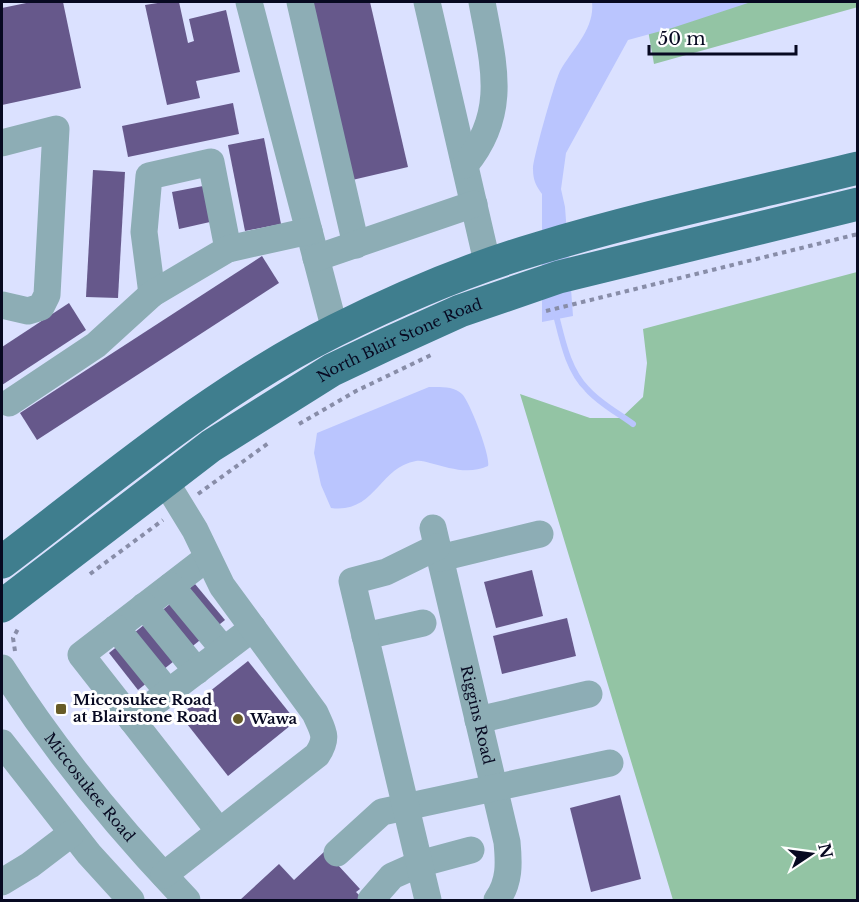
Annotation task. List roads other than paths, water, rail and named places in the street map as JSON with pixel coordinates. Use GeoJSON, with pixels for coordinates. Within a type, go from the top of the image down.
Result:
{"type":"FeatureCollection","features":[{"type":"Feature","properties":{"kind":"main road"},"geometry":{"type":"LineString","coordinates":[[2,562],[190,420],[269,367],[335,330],[402,299],[536,249],[858,168]]}},
{"type":"Feature","properties":{"kind":"main road","name":"North Blair Stone Road"},"geometry":{"type":"LineString","coordinates":[[14,614],[177,490],[220,440],[332,370],[460,311],[560,277],[858,204]]}},
{"type":"Feature","properties":{"kind":"main road"},"geometry":{"type":"LineString","coordinates":[[488,266],[496,299]]}},
{"type":"Feature","properties":{"kind":"street"},"geometry":{"type":"LineString","coordinates":[[249,2],[335,330]]}},
{"type":"Feature","properties":{"kind":"street"},"geometry":{"type":"LineString","coordinates":[[300,2],[356,245]]}},
{"type":"Feature","properties":{"kind":"street"},"geometry":{"type":"LineString","coordinates":[[426,2],[488,266]]}},
{"type":"Feature","properties":{"kind":"street"},"geometry":{"type":"LineString","coordinates":[[465,165],[477,151],[486,134],[494,105],[494,64],[482,2]]}},
{"type":"Feature","properties":{"kind":"street"},"geometry":{"type":"LineString","coordinates":[[2,143],[56,129],[47,295],[41,308],[28,310],[2,305]]}},
{"type":"Feature","properties":{"kind":"street"},"geometry":{"type":"LineString","coordinates":[[152,294],[144,232],[149,176],[211,162],[228,249]]}},
{"type":"Feature","properties":{"kind":"street"},"geometry":{"type":"LineString","coordinates":[[316,258],[474,204]]}},
{"type":"Feature","properties":{"kind":"street"},"geometry":{"type":"LineString","coordinates":[[9,404],[96,345],[152,294],[228,249],[309,231]]}},
{"type":"Feature","properties":{"kind":"street"},"geometry":{"type":"LineString","coordinates":[[164,875],[317,755],[324,745],[325,734],[315,713],[222,586],[177,490]]}},
{"type":"Feature","properties":{"kind":"street"},"geometry":{"type":"LineString","coordinates":[[428,900],[352,581],[386,572],[437,544],[540,534]]}},
{"type":"Feature","properties":{"kind":"street","name":"Riggins Road"},"geometry":{"type":"LineString","coordinates":[[437,544],[509,859],[508,876],[497,900]]}},
{"type":"Feature","properties":{"kind":"street"},"geometry":{"type":"LineString","coordinates":[[207,558],[81,655],[219,831]]}},
{"type":"Feature","properties":{"kind":"street"},"geometry":{"type":"LineString","coordinates":[[171,586],[224,650]]}},
{"type":"Feature","properties":{"kind":"street"},"geometry":{"type":"LineString","coordinates":[[144,606],[196,671]]}},
{"type":"Feature","properties":{"kind":"street"},"geometry":{"type":"LineString","coordinates":[[365,636],[423,622]]}},
{"type":"Feature","properties":{"kind":"street"},"geometry":{"type":"LineString","coordinates":[[116,628],[168,692]]}},
{"type":"Feature","properties":{"kind":"street"},"geometry":{"type":"LineString","coordinates":[[132,720],[253,628]]}},
{"type":"Feature","properties":{"kind":"street","name":"Miccosukee Road"},"geometry":{"type":"LineString","coordinates":[[9,661],[21,698],[64,756],[109,812],[187,900]]}},
{"type":"Feature","properties":{"kind":"street"},"geometry":{"type":"LineString","coordinates":[[478,720],[588,694]]}},
{"type":"Feature","properties":{"kind":"street"},"geometry":{"type":"LineString","coordinates":[[2,743],[72,833],[131,900]]}},
{"type":"Feature","properties":{"kind":"street"},"geometry":{"type":"LineString","coordinates":[[338,853],[382,812],[609,763]]}},
{"type":"Feature","properties":{"kind":"street"},"geometry":{"type":"LineString","coordinates":[[2,882],[30,865],[72,833]]}},
{"type":"Feature","properties":{"kind":"street"},"geometry":{"type":"LineString","coordinates":[[371,900],[392,876],[419,864],[471,850]]}},
{"type":"Feature","properties":{"kind":"water"},"geometry":{"type":"Polygon","coordinates":[[[592,2],[751,2],[628,40],[566,153],[561,189],[565,207],[573,316],[542,322],[542,194],[534,180],[534,162],[557,78],[587,30],[592,2]]]}},
{"type":"Feature","properties":{"kind":"water"},"geometry":{"type":"Polygon","coordinates":[[[429,387],[451,388],[459,391],[466,399],[479,430],[488,466],[466,470],[416,461],[393,472],[358,504],[346,508],[331,508],[321,485],[314,453],[317,433],[429,387]]]}},
{"type":"Feature","properties":{"kind":"waterway"},"geometry":{"type":"LineString","coordinates":[[557,319],[568,356],[581,382],[597,399],[633,424]]}},
{"type":"Feature","properties":{"kind":"place","name":"Miccosukee Road at Blairstone Road"},"geometry":{"type":"Point","coordinates":[61,709]}},
{"type":"Feature","properties":{"kind":"place","name":"Wawa"},"geometry":{"type":"Point","coordinates":[238,719]}}]}
